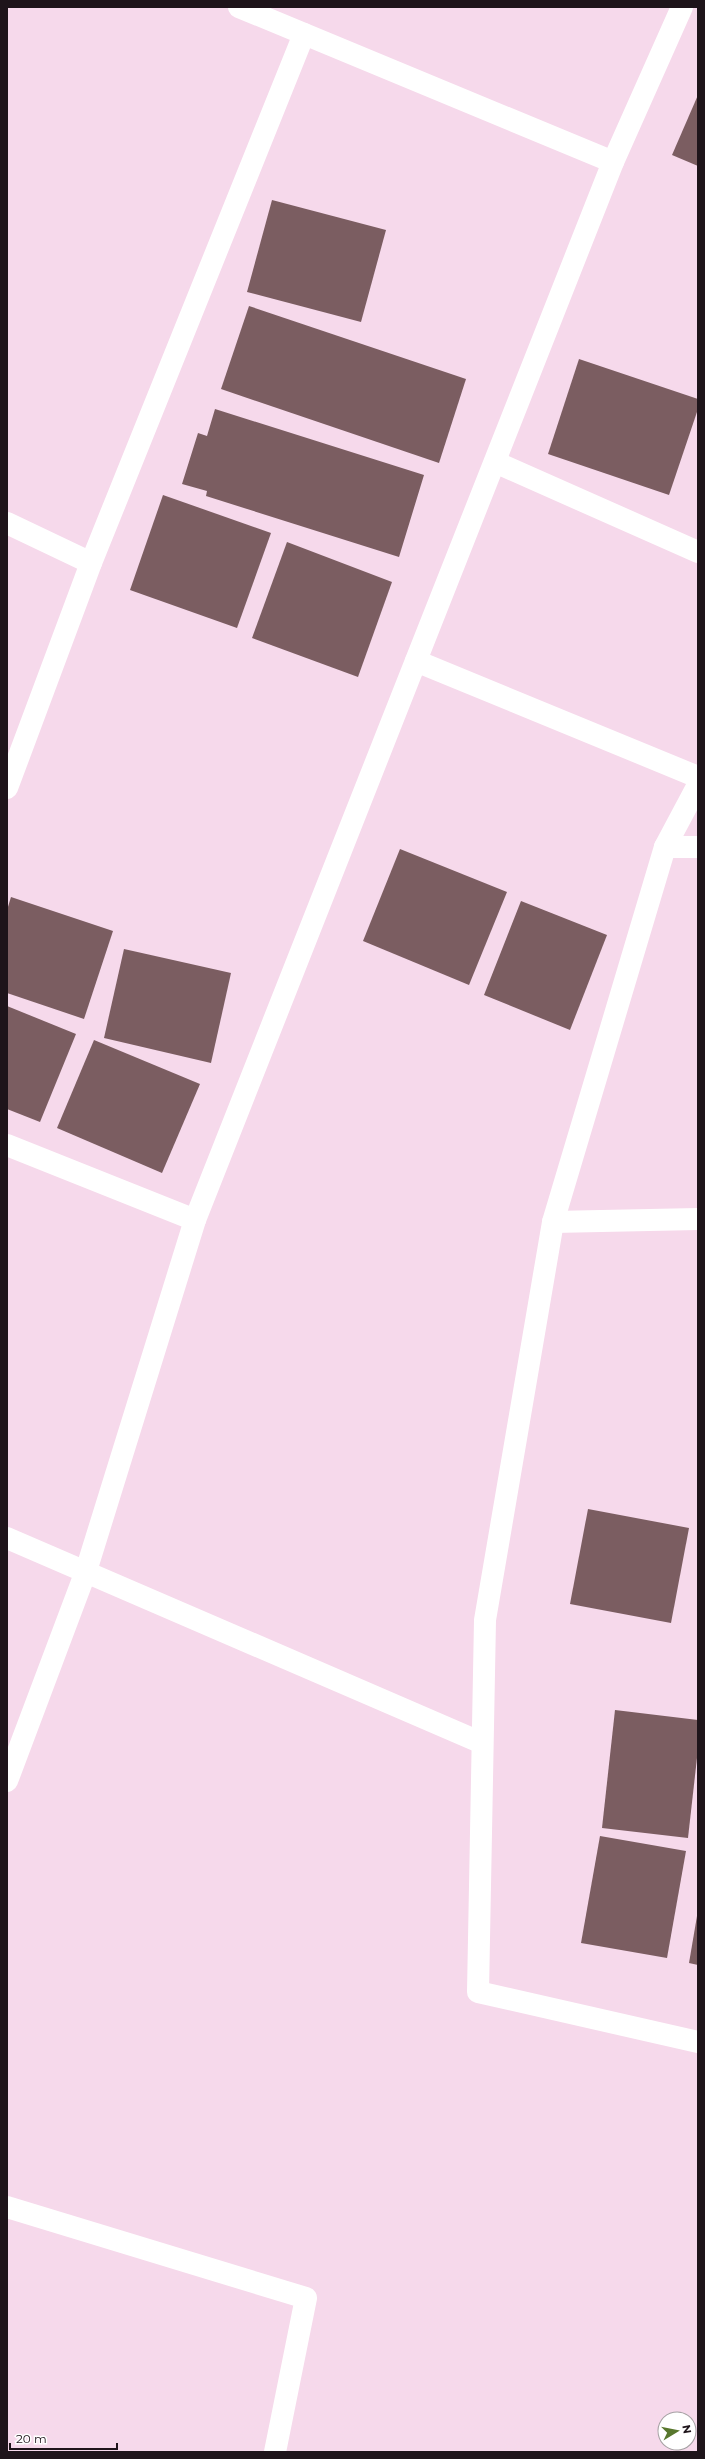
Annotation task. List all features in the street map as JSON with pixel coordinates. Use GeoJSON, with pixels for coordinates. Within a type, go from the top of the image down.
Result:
{"type":"FeatureCollection","features":[{"type":"Feature","properties":{"kind":"street"},"geometry":{"type":"LineString","coordinates":[[239,7],[613,162]]}},
{"type":"Feature","properties":{"kind":"street"},"geometry":{"type":"LineString","coordinates":[[7,1781],[86,1571],[195,1220],[613,162],[682,7]]}},
{"type":"Feature","properties":{"kind":"street"},"geometry":{"type":"LineString","coordinates":[[7,788],[91,563],[304,34]]}},
{"type":"Feature","properties":{"kind":"street"},"geometry":{"type":"LineString","coordinates":[[495,462],[698,552]]}},
{"type":"Feature","properties":{"kind":"street"},"geometry":{"type":"LineString","coordinates":[[7,524],[91,563]]}},
{"type":"Feature","properties":{"kind":"street"},"geometry":{"type":"LineString","coordinates":[[416,661],[698,777]]}},
{"type":"Feature","properties":{"kind":"street"},"geometry":{"type":"LineString","coordinates":[[698,785],[665,847],[553,1222],[485,1620],[478,1992],[698,2042]]}},
{"type":"Feature","properties":{"kind":"street"},"geometry":{"type":"LineString","coordinates":[[665,847],[698,847]]}},
{"type":"Feature","properties":{"kind":"street"},"geometry":{"type":"LineString","coordinates":[[7,1145],[195,1220]]}},
{"type":"Feature","properties":{"kind":"street"},"geometry":{"type":"LineString","coordinates":[[553,1222],[698,1220]]}},
{"type":"Feature","properties":{"kind":"street"},"geometry":{"type":"LineString","coordinates":[[7,1538],[482,1743]]}},
{"type":"Feature","properties":{"kind":"street"},"geometry":{"type":"LineString","coordinates":[[7,2207],[306,2298],[274,2452]]}},
{"type":"Feature","properties":{"kind":"building"},"geometry":{"type":"Polygon","coordinates":[[[698,95],[698,166],[672,155],[698,95]]]}},
{"type":"Feature","properties":{"kind":"building"},"geometry":{"type":"Polygon","coordinates":[[[272,200],[386,230],[361,322],[247,292],[272,200]]]}},
{"type":"Feature","properties":{"kind":"building"},"geometry":{"type":"Polygon","coordinates":[[[249,306],[466,379],[439,463],[221,389],[249,306]]]}},
{"type":"Feature","properties":{"kind":"building"},"geometry":{"type":"Polygon","coordinates":[[[579,359],[698,399],[698,409],[669,495],[548,454],[579,359]]]}},
{"type":"Feature","properties":{"kind":"building"},"geometry":{"type":"Polygon","coordinates":[[[215,409],[424,475],[399,557],[206,496],[207,491],[182,484],[198,433],[207,436],[215,409]]]}},
{"type":"Feature","properties":{"kind":"building"},"geometry":{"type":"Polygon","coordinates":[[[163,495],[271,533],[237,628],[130,590],[163,495]]]}},
{"type":"Feature","properties":{"kind":"building"},"geometry":{"type":"Polygon","coordinates":[[[287,542],[392,582],[358,677],[252,638],[287,542]]]}},
{"type":"Feature","properties":{"kind":"building"},"geometry":{"type":"Polygon","coordinates":[[[400,849],[507,892],[469,985],[363,941],[400,849]]]}},
{"type":"Feature","properties":{"kind":"building"},"geometry":{"type":"Polygon","coordinates":[[[11,897],[113,931],[84,1019],[7,993],[7,910],[11,897]]]}},
{"type":"Feature","properties":{"kind":"building"},"geometry":{"type":"Polygon","coordinates":[[[521,901],[607,935],[570,1030],[484,995],[521,901]]]}},
{"type":"Feature","properties":{"kind":"building"},"geometry":{"type":"Polygon","coordinates":[[[124,949],[231,973],[211,1063],[104,1038],[124,949]]]}},
{"type":"Feature","properties":{"kind":"building"},"geometry":{"type":"Polygon","coordinates":[[[7,1006],[76,1034],[40,1122],[7,1109],[7,1006]]]}},
{"type":"Feature","properties":{"kind":"building"},"geometry":{"type":"Polygon","coordinates":[[[94,1040],[200,1084],[162,1173],[57,1128],[94,1040]]]}},
{"type":"Feature","properties":{"kind":"building"},"geometry":{"type":"Polygon","coordinates":[[[588,1509],[689,1528],[671,1623],[570,1604],[588,1509]]]}},
{"type":"Feature","properties":{"kind":"building"},"geometry":{"type":"Polygon","coordinates":[[[615,1710],[698,1720],[698,1749],[688,1838],[602,1828],[615,1710]]]}},
{"type":"Feature","properties":{"kind":"building"},"geometry":{"type":"Polygon","coordinates":[[[600,1836],[686,1851],[667,1958],[581,1943],[600,1836]]]}},
{"type":"Feature","properties":{"kind":"building"},"geometry":{"type":"Polygon","coordinates":[[[698,1916],[698,1965],[689,1963],[698,1916]]]}}]}
